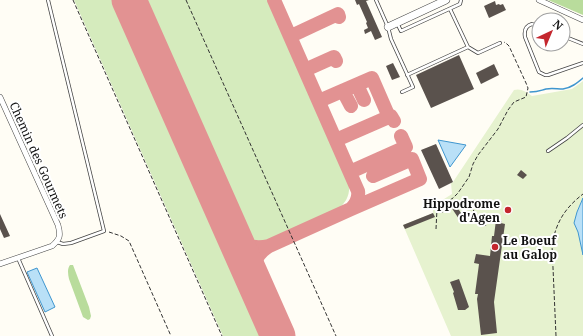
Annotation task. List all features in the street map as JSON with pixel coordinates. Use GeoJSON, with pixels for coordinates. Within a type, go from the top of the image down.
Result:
{"type":"FeatureCollection","features":[{"type":"Feature","properties":{"kind":"street"},"geometry":{"type":"LineString","coordinates":[[388,26],[446,0]]}},
{"type":"Feature","properties":{"kind":"street"},"geometry":{"type":"LineString","coordinates":[[539,0],[583,20]]}},
{"type":"Feature","properties":{"kind":"street","name":"Chemin des Gourmets"},"geometry":{"type":"LineString","coordinates":[[0,98],[58,226],[60,232],[57,242]]}},
{"type":"Feature","properties":{"kind":"street"},"geometry":{"type":"LineString","coordinates":[[0,264],[52,246],[57,242]]}},
{"type":"Feature","properties":{"kind":"lane"},"geometry":{"type":"LineString","coordinates":[[48,0],[104,231],[72,243],[63,244],[57,242]]}},
{"type":"Feature","properties":{"kind":"lane"},"geometry":{"type":"LineString","coordinates":[[376,0],[388,26],[391,39],[413,87],[402,92]]}},
{"type":"Feature","properties":{"kind":"lane"},"geometry":{"type":"LineString","coordinates":[[397,22],[401,31],[460,4],[461,0]]}},
{"type":"Feature","properties":{"kind":"lane"},"geometry":{"type":"LineString","coordinates":[[450,9],[468,48],[478,53],[500,43]]}},
{"type":"Feature","properties":{"kind":"lane"},"geometry":{"type":"LineString","coordinates":[[414,15],[417,24]]}},
{"type":"Feature","properties":{"kind":"lane"},"geometry":{"type":"LineString","coordinates":[[531,24],[526,28],[524,32],[539,72],[548,75],[583,63]]}},
{"type":"Feature","properties":{"kind":"lane"},"geometry":{"type":"LineString","coordinates":[[571,39],[583,44]]}},
{"type":"Feature","properties":{"kind":"lane"},"geometry":{"type":"LineString","coordinates":[[408,75],[468,48]]}},
{"type":"Feature","properties":{"kind":"lane"},"geometry":{"type":"LineString","coordinates":[[548,151],[567,138],[583,124]]}},
{"type":"Feature","properties":{"kind":"lane"},"geometry":{"type":"LineString","coordinates":[[18,258],[52,336]]}},
{"type":"Feature","properties":{"kind":"path"},"geometry":{"type":"LineString","coordinates":[[73,0],[222,336]]}},
{"type":"Feature","properties":{"kind":"path"},"geometry":{"type":"LineString","coordinates":[[186,0],[336,336]]}},
{"type":"Feature","properties":{"kind":"path"},"geometry":{"type":"LineString","coordinates":[[436,229],[437,209],[458,193],[469,177],[472,164],[498,129],[508,110],[514,102],[526,97],[528,88],[509,46],[505,42],[500,43]]}},
{"type":"Feature","properties":{"kind":"path"},"geometry":{"type":"LineString","coordinates":[[556,336],[552,245],[554,234],[562,215],[583,194]]}},
{"type":"Feature","properties":{"kind":"path"},"geometry":{"type":"LineString","coordinates":[[468,199],[470,206],[486,226]]}},
{"type":"Feature","properties":{"kind":"path"},"geometry":{"type":"LineString","coordinates":[[104,231],[121,236],[128,241],[171,336]]}},
{"type":"Feature","properties":{"kind":"green space"},"geometry":{"type":"Polygon","coordinates":[[[74,0],[117,0],[265,336],[223,336],[74,0]]]}},
{"type":"Feature","properties":{"kind":"green space"},"geometry":{"type":"Polygon","coordinates":[[[142,0],[268,0],[349,183],[347,198],[337,210],[265,241],[257,241],[247,235],[142,0]]]}},
{"type":"Feature","properties":{"kind":"green space"},"geometry":{"type":"Polygon","coordinates":[[[548,0],[583,0],[583,15],[548,0]]]}},
{"type":"Feature","properties":{"kind":"green space","name":"Hippodrome d'Agen"},"geometry":{"type":"Polygon","coordinates":[[[583,81],[583,336],[451,336],[403,225],[433,213],[433,206],[452,194],[451,183],[514,90],[521,90],[532,96],[572,89],[583,81]]]}},
{"type":"Feature","properties":{"kind":"green space"},"geometry":{"type":"Polygon","coordinates":[[[70,265],[73,265],[89,307],[91,316],[88,320],[83,317],[69,279],[68,270],[70,265]]]}},
{"type":"Feature","properties":{"kind":"water"},"geometry":{"type":"Polygon","coordinates":[[[438,140],[466,145],[450,167],[438,140]]]}},
{"type":"Feature","properties":{"kind":"water"},"geometry":{"type":"Polygon","coordinates":[[[583,198],[583,255],[578,232],[574,223],[583,198]]]}},
{"type":"Feature","properties":{"kind":"water"},"geometry":{"type":"Polygon","coordinates":[[[37,268],[55,307],[45,312],[27,272],[37,268]]]}},
{"type":"Feature","properties":{"kind":"building"},"geometry":{"type":"Polygon","coordinates":[[[355,0],[369,0],[366,1],[382,37],[375,40],[371,31],[365,34],[364,30],[368,28],[367,22],[359,4],[357,5],[355,0]]]}},
{"type":"Feature","properties":{"kind":"building"},"geometry":{"type":"Polygon","coordinates":[[[495,1],[496,5],[503,4],[506,10],[489,18],[484,6],[495,1]]]}},
{"type":"Feature","properties":{"kind":"building"},"geometry":{"type":"Polygon","coordinates":[[[459,55],[474,89],[431,108],[416,75],[459,55]]]}},
{"type":"Feature","properties":{"kind":"building"},"geometry":{"type":"Polygon","coordinates":[[[393,63],[400,77],[392,80],[386,66],[393,63]]]}},
{"type":"Feature","properties":{"kind":"building"},"geometry":{"type":"Polygon","coordinates":[[[494,64],[499,75],[481,84],[476,73],[494,64]]]}},
{"type":"Feature","properties":{"kind":"building"},"geometry":{"type":"Polygon","coordinates":[[[436,144],[453,182],[439,189],[421,150],[436,144]]]}},
{"type":"Feature","properties":{"kind":"building"},"geometry":{"type":"Polygon","coordinates":[[[521,170],[527,175],[523,179],[517,175],[521,170]]]}},
{"type":"Feature","properties":{"kind":"building"},"geometry":{"type":"Polygon","coordinates":[[[453,201],[464,216],[459,219],[451,207],[442,213],[439,210],[453,201]]]}},
{"type":"Feature","properties":{"kind":"building"},"geometry":{"type":"Polygon","coordinates":[[[433,213],[435,217],[405,229],[403,225],[433,213]]]}},
{"type":"Feature","properties":{"kind":"building"},"geometry":{"type":"Polygon","coordinates":[[[0,214],[10,236],[4,238],[0,229],[0,214]]]}},
{"type":"Feature","properties":{"kind":"building"},"geometry":{"type":"Polygon","coordinates":[[[496,220],[502,221],[501,223],[505,224],[494,302],[497,333],[481,335],[477,299],[478,294],[475,294],[479,264],[474,263],[476,254],[490,256],[492,236],[494,236],[496,220]]]}},
{"type":"Feature","properties":{"kind":"building"},"geometry":{"type":"Polygon","coordinates":[[[459,279],[469,307],[465,310],[458,310],[450,282],[459,279]]]}},
{"type":"Feature","properties":{"kind":"waterway"},"geometry":{"type":"LineString","coordinates":[[530,92],[548,89],[563,89],[574,85],[583,78]]}},
{"type":"Feature","properties":{"kind":"taxiway"},"geometry":{"type":"LineString","coordinates":[[274,0],[358,191],[357,200],[351,209]]}},
{"type":"Feature","properties":{"kind":"taxiway"},"geometry":{"type":"LineString","coordinates":[[291,36],[338,14],[339,17]]}},
{"type":"Feature","properties":{"kind":"taxiway"},"geometry":{"type":"LineString","coordinates":[[305,70],[334,57],[336,61]]}},
{"type":"Feature","properties":{"kind":"taxiway"},"geometry":{"type":"LineString","coordinates":[[319,101],[372,78],[389,117]]}},
{"type":"Feature","properties":{"kind":"taxiway"},"geometry":{"type":"LineString","coordinates":[[357,85],[364,100]]}},
{"type":"Feature","properties":{"kind":"taxiway"},"geometry":{"type":"LineString","coordinates":[[343,91],[351,106]]}},
{"type":"Feature","properties":{"kind":"taxiway"},"geometry":{"type":"LineString","coordinates":[[336,140],[391,116],[394,121]]}},
{"type":"Feature","properties":{"kind":"taxiway"},"geometry":{"type":"LineString","coordinates":[[350,172],[406,147],[401,136]]}},
{"type":"Feature","properties":{"kind":"taxiway"},"geometry":{"type":"LineString","coordinates":[[232,233],[240,241],[249,246],[269,246],[420,179],[412,159],[373,176]]}},
{"type":"Feature","properties":{"kind":"taxiway"},"geometry":{"type":"LineString","coordinates":[[255,285],[255,263],[260,254],[269,246]]}},
{"type":"Feature","properties":{"kind":"runway"},"geometry":{"type":"LineString","coordinates":[[129,0],[278,336]]}},
{"type":"Feature","properties":{"kind":"place","name":"Hippodrome d'Agen"},"geometry":{"type":"Point","coordinates":[508,210]}},
{"type":"Feature","properties":{"kind":"place","name":"Le Boeuf au Galop"},"geometry":{"type":"Point","coordinates":[495,247]}}]}
